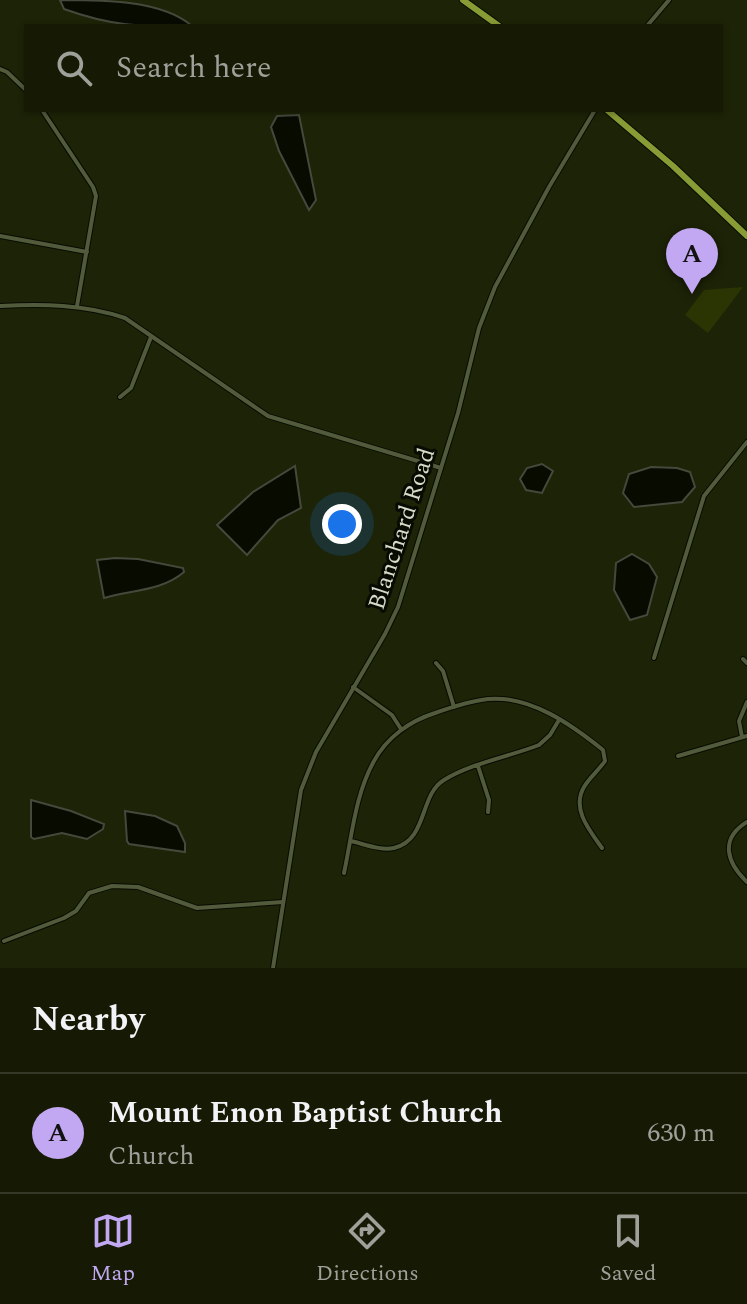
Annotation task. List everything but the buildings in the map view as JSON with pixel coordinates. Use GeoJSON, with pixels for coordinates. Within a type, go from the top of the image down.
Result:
{"type":"FeatureCollection","features":[{"type":"Feature","properties":{"kind":"main road"},"geometry":{"type":"LineString","coordinates":[[463,0],[472,3],[497,24]]}},
{"type":"Feature","properties":{"kind":"main road"},"geometry":{"type":"LineString","coordinates":[[609,112],[747,236]]}},
{"type":"Feature","properties":{"kind":"street"},"geometry":{"type":"LineString","coordinates":[[649,24],[669,0]]}},
{"type":"Feature","properties":{"kind":"street"},"geometry":{"type":"LineString","coordinates":[[0,69],[24,88]]}},
{"type":"Feature","properties":{"kind":"street"},"geometry":{"type":"LineString","coordinates":[[43,112],[96,196],[77,307]]}},
{"type":"Feature","properties":{"kind":"street","name":"Blanchard Road"},"geometry":{"type":"LineString","coordinates":[[273,968],[301,790],[316,752],[398,607],[441,468],[479,328],[495,287],[594,112]]}},
{"type":"Feature","properties":{"kind":"street"},"geometry":{"type":"LineString","coordinates":[[0,236],[87,252]]}},
{"type":"Feature","properties":{"kind":"street"},"geometry":{"type":"LineString","coordinates":[[0,306],[38,304],[77,307],[125,318],[268,416],[441,468]]}},
{"type":"Feature","properties":{"kind":"street"},"geometry":{"type":"LineString","coordinates":[[120,397],[131,388],[152,336]]}},
{"type":"Feature","properties":{"kind":"street"},"geometry":{"type":"LineString","coordinates":[[654,658],[704,496],[747,442]]}},
{"type":"Feature","properties":{"kind":"street"},"geometry":{"type":"LineString","coordinates":[[436,663],[443,671],[454,707]]}},
{"type":"Feature","properties":{"kind":"street"},"geometry":{"type":"LineString","coordinates":[[353,687],[392,715],[401,729]]}},
{"type":"Feature","properties":{"kind":"street"},"geometry":{"type":"LineString","coordinates":[[344,873],[365,779],[375,758],[401,729],[418,718],[489,699],[510,699],[531,705],[603,750],[605,757],[599,770],[583,789],[580,799],[581,814],[602,848]]}},
{"type":"Feature","properties":{"kind":"street"},"geometry":{"type":"LineString","coordinates":[[678,756],[744,737],[739,721],[747,702]]}},
{"type":"Feature","properties":{"kind":"street"},"geometry":{"type":"LineString","coordinates":[[351,841],[382,848],[394,848],[405,843],[417,831],[435,787],[478,766],[539,745],[559,720]]}},
{"type":"Feature","properties":{"kind":"street"},"geometry":{"type":"LineString","coordinates":[[478,766],[489,800],[488,812]]}},
{"type":"Feature","properties":{"kind":"street"},"geometry":{"type":"LineString","coordinates":[[747,822],[733,835],[729,853],[733,867],[747,882]]}},
{"type":"Feature","properties":{"kind":"street"},"geometry":{"type":"LineString","coordinates":[[4,941],[64,918],[76,911],[89,893],[112,886],[138,887],[197,908],[283,902]]}},
{"type":"Feature","properties":{"kind":"green space"},"geometry":{"type":"Polygon","coordinates":[[[743,287],[708,333],[685,315],[704,290],[743,287]]]}},
{"type":"Feature","properties":{"kind":"shaded area"},"geometry":{"type":"Polygon","coordinates":[[[60,0],[131,3],[165,11],[189,24],[113,22],[64,9],[60,0]]]}},
{"type":"Feature","properties":{"kind":"shaded area"},"geometry":{"type":"Polygon","coordinates":[[[299,115],[316,200],[309,210],[279,151],[271,127],[277,116],[299,115]]]}},
{"type":"Feature","properties":{"kind":"shaded area"},"geometry":{"type":"Polygon","coordinates":[[[542,464],[553,471],[542,493],[526,490],[520,479],[527,468],[542,464]]]}},
{"type":"Feature","properties":{"kind":"shaded area"},"geometry":{"type":"Polygon","coordinates":[[[295,466],[301,508],[278,520],[247,555],[217,525],[253,492],[295,466]]]}},
{"type":"Feature","properties":{"kind":"shaded area"},"geometry":{"type":"Polygon","coordinates":[[[651,467],[690,472],[695,487],[682,502],[634,507],[623,493],[629,474],[651,467]]]}},
{"type":"Feature","properties":{"kind":"shaded area"},"geometry":{"type":"Polygon","coordinates":[[[632,554],[649,564],[657,577],[647,615],[630,620],[614,590],[616,563],[632,554]]]}},
{"type":"Feature","properties":{"kind":"shaded area"},"geometry":{"type":"Polygon","coordinates":[[[115,558],[183,568],[184,572],[166,583],[104,598],[97,560],[115,558]]]}},
{"type":"Feature","properties":{"kind":"shaded area"},"geometry":{"type":"Polygon","coordinates":[[[31,800],[104,824],[103,829],[87,839],[62,833],[34,839],[31,837],[31,800]]]}},
{"type":"Feature","properties":{"kind":"shaded area"},"geometry":{"type":"Polygon","coordinates":[[[125,811],[155,816],[177,826],[185,843],[185,852],[129,844],[125,811]]]}},
{"type":"Feature","properties":{"kind":"place","name":"Mount Enon Baptist Church"},"geometry":{"type":"Point","coordinates":[692,294]}}]}
